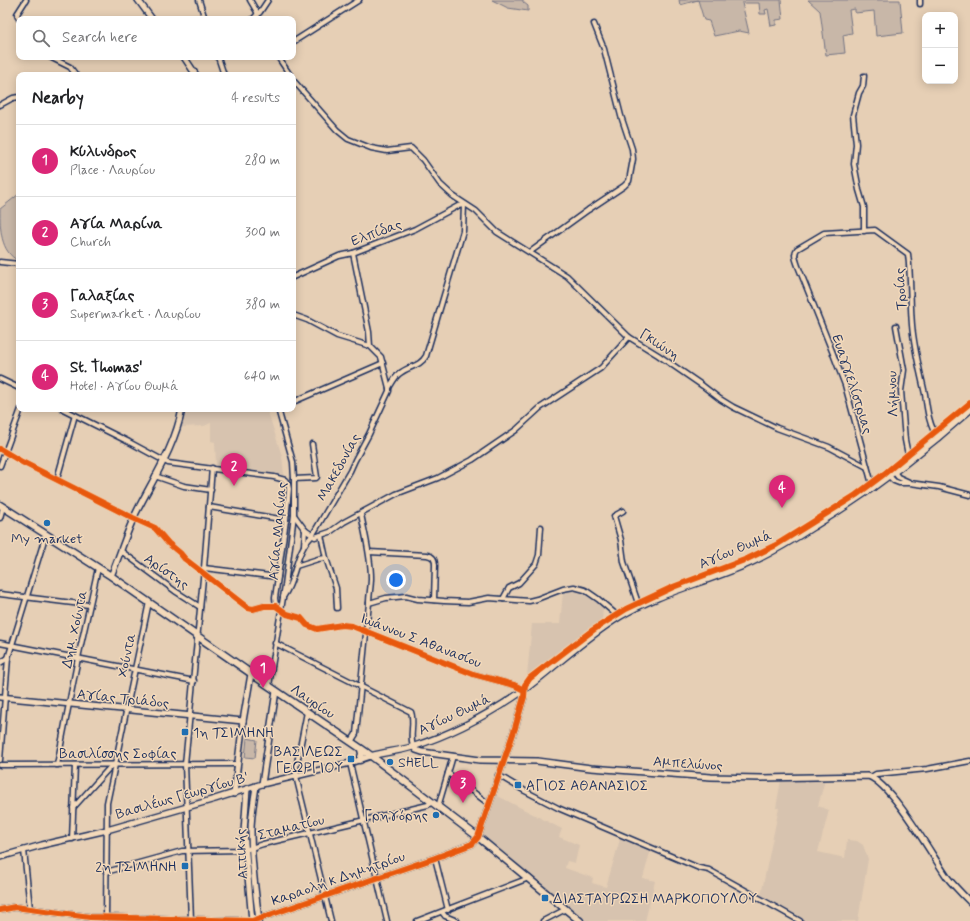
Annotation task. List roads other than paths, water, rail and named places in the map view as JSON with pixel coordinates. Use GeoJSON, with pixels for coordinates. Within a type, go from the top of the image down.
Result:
{"type":"FeatureCollection","features":[{"type":"Feature","properties":{"kind":"main road","name":"Αγίου Θωμά"},"geometry":{"type":"LineString","coordinates":[[371,756],[413,746],[468,724],[524,690],[592,636],[619,617],[667,593],[769,554],[841,510],[873,488],[938,438],[970,410]]}},
{"type":"Feature","properties":{"kind":"main road","name":"Λαυρίου"},"geometry":{"type":"LineString","coordinates":[[2,506],[111,576],[371,756],[478,837],[580,921]]}},
{"type":"Feature","properties":{"kind":"main road"},"geometry":{"type":"LineString","coordinates":[[360,760],[362,754],[361,749]]}},
{"type":"Feature","properties":{"kind":"street"},"geometry":{"type":"LineString","coordinates":[[18,16],[17,14],[26,0]]}},
{"type":"Feature","properties":{"kind":"street"},"geometry":{"type":"LineString","coordinates":[[138,0],[150,16]]}},
{"type":"Feature","properties":{"kind":"street"},"geometry":{"type":"LineString","coordinates":[[199,0],[204,16]]}},
{"type":"Feature","properties":{"kind":"street"},"geometry":{"type":"LineString","coordinates":[[250,0],[257,16]]}},
{"type":"Feature","properties":{"kind":"street"},"geometry":{"type":"LineString","coordinates":[[258,16],[268,0]]}},
{"type":"Feature","properties":{"kind":"street"},"geometry":{"type":"LineString","coordinates":[[296,40],[359,0]]}},
{"type":"Feature","properties":{"kind":"street"},"geometry":{"type":"LineString","coordinates":[[530,252],[629,181],[633,159],[632,150],[621,116],[604,49],[594,24]]}},
{"type":"Feature","properties":{"kind":"street"},"geometry":{"type":"LineString","coordinates":[[56,60],[70,67],[74,72]]}},
{"type":"Feature","properties":{"kind":"street"},"geometry":{"type":"LineString","coordinates":[[186,60],[194,72]]}},
{"type":"Feature","properties":{"kind":"street"},"geometry":{"type":"LineString","coordinates":[[220,60],[223,72]]}},
{"type":"Feature","properties":{"kind":"street"},"geometry":{"type":"LineString","coordinates":[[280,60],[288,72]]}},
{"type":"Feature","properties":{"kind":"street"},"geometry":{"type":"LineString","coordinates":[[864,76],[863,86],[859,93],[853,115],[856,144],[854,164],[864,207],[864,230]]}},
{"type":"Feature","properties":{"kind":"street","name":"Γκιώνη"},"geometry":{"type":"LineString","coordinates":[[296,83],[337,130],[348,139],[371,148],[387,151],[411,148],[423,160],[440,184],[464,205],[476,211],[497,232],[567,276],[629,337],[658,355],[720,399],[733,407],[777,428],[829,447],[867,467]]}},
{"type":"Feature","properties":{"kind":"street"},"geometry":{"type":"LineString","coordinates":[[0,105],[16,98]]}},
{"type":"Feature","properties":{"kind":"street","name":"Ελπίδας"},"geometry":{"type":"LineString","coordinates":[[296,276],[339,256],[353,253],[415,229],[458,206],[464,205]]}},
{"type":"Feature","properties":{"kind":"street","name":"Μακεδονίας"},"geometry":{"type":"LineString","coordinates":[[283,597],[289,588],[304,545],[312,536],[350,471],[369,434],[389,388],[398,374],[417,365],[426,356],[463,231],[464,205]]}},
{"type":"Feature","properties":{"kind":"street","name":"Τροίας"},"geometry":{"type":"LineString","coordinates":[[807,289],[795,256],[795,252],[797,249],[824,234],[875,230],[908,254],[912,325],[915,348],[934,433],[938,438]]}},
{"type":"Feature","properties":{"kind":"street"},"geometry":{"type":"LineString","coordinates":[[353,253],[369,332],[370,346]]}},
{"type":"Feature","properties":{"kind":"street"},"geometry":{"type":"LineString","coordinates":[[0,262],[16,264]]}},
{"type":"Feature","properties":{"kind":"street","name":"Ευαγγελίστριας"},"geometry":{"type":"LineString","coordinates":[[807,289],[845,385],[873,488]]}},
{"type":"Feature","properties":{"kind":"street"},"geometry":{"type":"LineString","coordinates":[[296,316],[307,320],[337,336],[370,346],[377,352],[383,363],[389,388]]}},
{"type":"Feature","properties":{"kind":"street","name":"Λήμνου"},"geometry":{"type":"LineString","coordinates":[[896,326],[904,370],[901,391],[905,440],[909,460]]}},
{"type":"Feature","properties":{"kind":"street"},"geometry":{"type":"LineString","coordinates":[[294,515],[305,530],[315,537],[361,514],[396,494],[421,485],[459,467],[516,430],[540,408],[601,368],[629,337]]}},
{"type":"Feature","properties":{"kind":"street"},"geometry":{"type":"LineString","coordinates":[[296,401],[383,363]]}},
{"type":"Feature","properties":{"kind":"street"},"geometry":{"type":"LineString","coordinates":[[0,379],[16,387]]}},
{"type":"Feature","properties":{"kind":"street"},"geometry":{"type":"LineString","coordinates":[[0,466],[20,412]]}},
{"type":"Feature","properties":{"kind":"street"},"geometry":{"type":"LineString","coordinates":[[0,449],[5,453],[155,528],[168,543],[204,574],[248,608],[252,609],[264,606],[276,606],[275,598],[286,520],[288,484],[285,480],[274,477],[163,461],[69,412]]}},
{"type":"Feature","properties":{"kind":"street"},"geometry":{"type":"LineString","coordinates":[[111,576],[133,518],[163,461],[177,430],[181,412]]}},
{"type":"Feature","properties":{"kind":"street","name":"Αγίας Μαρίνας"},"geometry":{"type":"LineString","coordinates":[[269,686],[294,515],[293,462],[279,412]]}},
{"type":"Feature","properties":{"kind":"street"},"geometry":{"type":"LineString","coordinates":[[57,479],[75,415]]}},
{"type":"Feature","properties":{"kind":"street"},"geometry":{"type":"LineString","coordinates":[[294,479],[316,478],[317,476],[312,444]]}},
{"type":"Feature","properties":{"kind":"street"},"geometry":{"type":"LineString","coordinates":[[191,920],[185,764],[204,574],[212,468]]}},
{"type":"Feature","properties":{"kind":"street"},"geometry":{"type":"LineString","coordinates":[[892,474],[894,482],[939,487],[970,495]]}},
{"type":"Feature","properties":{"kind":"street"},"geometry":{"type":"LineString","coordinates":[[155,476],[184,486],[211,490]]}},
{"type":"Feature","properties":{"kind":"street"},"geometry":{"type":"LineString","coordinates":[[0,518],[2,506]]}},
{"type":"Feature","properties":{"kind":"street"},"geometry":{"type":"LineString","coordinates":[[209,507],[286,520]]}},
{"type":"Feature","properties":{"kind":"street"},"geometry":{"type":"LineString","coordinates":[[623,511],[614,516],[621,540],[624,562],[639,606]]}},
{"type":"Feature","properties":{"kind":"street"},"geometry":{"type":"LineString","coordinates":[[351,742],[356,734],[371,579],[369,552],[361,514]]}},
{"type":"Feature","properties":{"kind":"street"},"geometry":{"type":"LineString","coordinates":[[503,599],[509,588],[519,583],[536,564],[539,555],[541,527]]}},
{"type":"Feature","properties":{"kind":"street"},"geometry":{"type":"LineString","coordinates":[[304,545],[305,530]]}},
{"type":"Feature","properties":{"kind":"street"},"geometry":{"type":"LineString","coordinates":[[0,760],[2,698],[8,658],[46,534]]}},
{"type":"Feature","properties":{"kind":"street"},"geometry":{"type":"LineString","coordinates":[[321,535],[326,558],[336,588],[337,608]]}},
{"type":"Feature","properties":{"kind":"street","name":"Αρίστης"},"geometry":{"type":"LineString","coordinates":[[121,552],[200,607]]}},
{"type":"Feature","properties":{"kind":"street"},"geometry":{"type":"LineString","coordinates":[[369,552],[432,556],[435,560],[434,600]]}},
{"type":"Feature","properties":{"kind":"street"},"geometry":{"type":"LineString","coordinates":[[296,566],[326,558]]}},
{"type":"Feature","properties":{"kind":"street","name":"Δημ. Χούντα"},"geometry":{"type":"LineString","coordinates":[[57,765],[89,605],[98,568]]}},
{"type":"Feature","properties":{"kind":"street"},"geometry":{"type":"LineString","coordinates":[[204,568],[278,577]]}},
{"type":"Feature","properties":{"kind":"street"},"geometry":{"type":"LineString","coordinates":[[369,603],[386,598],[406,596],[418,599],[468,602],[489,598],[529,601],[563,589],[574,587],[585,590],[619,617]]}},
{"type":"Feature","properties":{"kind":"street"},"geometry":{"type":"LineString","coordinates":[[0,594],[89,605]]}},
{"type":"Feature","properties":{"kind":"street","name":"Χούντα"},"geometry":{"type":"LineString","coordinates":[[106,919],[107,803],[148,602]]}},
{"type":"Feature","properties":{"kind":"street","name":"Ιωάννου Σ Αθανασίου"},"geometry":{"type":"LineString","coordinates":[[276,606],[287,614],[302,618],[310,627],[323,628],[342,625],[352,626],[366,633],[473,674],[514,685],[524,690]]}},
{"type":"Feature","properties":{"kind":"street"},"geometry":{"type":"LineString","coordinates":[[0,643],[194,681]]}},
{"type":"Feature","properties":{"kind":"street"},"geometry":{"type":"LineString","coordinates":[[275,643],[411,712],[411,738],[413,746],[416,750],[453,756],[438,807]]}},
{"type":"Feature","properties":{"kind":"street"},"geometry":{"type":"LineString","coordinates":[[0,664],[8,658]]}},
{"type":"Feature","properties":{"kind":"street"},"geometry":{"type":"LineString","coordinates":[[234,794],[243,721],[251,674]]}},
{"type":"Feature","properties":{"kind":"street"},"geometry":{"type":"LineString","coordinates":[[478,837],[515,728],[524,696],[524,690]]}},
{"type":"Feature","properties":{"kind":"street"},"geometry":{"type":"LineString","coordinates":[[262,784],[276,691]]}},
{"type":"Feature","properties":{"kind":"street","name":"Αγίας Τριάδος"},"geometry":{"type":"LineString","coordinates":[[2,698],[243,721]]}},
{"type":"Feature","properties":{"kind":"street"},"geometry":{"type":"LineString","coordinates":[[306,712],[296,768],[296,776],[331,921]]}},
{"type":"Feature","properties":{"kind":"street","name":"Βασιλέως Γεωργίου Β'"},"geometry":{"type":"LineString","coordinates":[[0,857],[106,830],[234,794],[262,784],[350,763],[371,756]]}},
{"type":"Feature","properties":{"kind":"street","name":"Αμπελώνος"},"geometry":{"type":"LineString","coordinates":[[453,756],[480,760],[537,761],[591,768],[711,777],[762,778],[863,775],[872,777]]}},
{"type":"Feature","properties":{"kind":"street"},"geometry":{"type":"LineString","coordinates":[[970,762],[927,769],[876,774],[872,777],[878,781],[890,794],[935,856],[946,875],[955,887],[970,902]]}},
{"type":"Feature","properties":{"kind":"street"},"geometry":{"type":"LineString","coordinates":[[350,763],[387,921]]}},
{"type":"Feature","properties":{"kind":"street","name":"Βασιλίσσης Σοφίας"},"geometry":{"type":"LineString","coordinates":[[0,765],[237,764]]}},
{"type":"Feature","properties":{"kind":"street"},"geometry":{"type":"LineString","coordinates":[[72,839],[75,765]]}},
{"type":"Feature","properties":{"kind":"street"},"geometry":{"type":"LineString","coordinates":[[73,808],[114,765]]}},
{"type":"Feature","properties":{"kind":"street"},"geometry":{"type":"LineString","coordinates":[[448,773],[489,804]]}},
{"type":"Feature","properties":{"kind":"street"},"geometry":{"type":"LineString","coordinates":[[498,775],[558,808],[699,868],[710,870],[800,921]]}},
{"type":"Feature","properties":{"kind":"street","name":"Αττικής"},"geometry":{"type":"LineString","coordinates":[[256,786],[252,814],[252,848],[259,920]]}},
{"type":"Feature","properties":{"kind":"street","name":"Αττικής"},"geometry":{"type":"LineString","coordinates":[[247,789],[244,832],[252,921]]}},
{"type":"Feature","properties":{"kind":"street","name":"Σταματίου"},"geometry":{"type":"LineString","coordinates":[[106,872],[170,853],[188,851],[245,850],[428,805],[431,802]]}},
{"type":"Feature","properties":{"kind":"street","name":"Καραολή κ Δημητρίου"},"geometry":{"type":"LineString","coordinates":[[0,910],[15,907],[90,919],[259,920],[472,844],[478,837]]}},
{"type":"Feature","properties":{"kind":"street"},"geometry":{"type":"LineString","coordinates":[[24,850],[30,909]]}},
{"type":"Feature","properties":{"kind":"street"},"geometry":{"type":"LineString","coordinates":[[435,858],[448,910]]}},
{"type":"Feature","properties":{"kind":"street"},"geometry":{"type":"LineString","coordinates":[[416,921],[529,878]]}},
{"type":"Feature","properties":{"kind":"street"},"geometry":{"type":"LineString","coordinates":[[543,921],[566,909]]}},
{"type":"Feature","properties":{"kind":"street"},"geometry":{"type":"LineString","coordinates":[[442,912],[445,916],[457,921]]}},
{"type":"Feature","properties":{"kind":"place","name":"Αγία Μαρίνα"},"geometry":{"type":"Point","coordinates":[234,486]}},
{"type":"Feature","properties":{"kind":"place","name":"St. Thomas'"},"geometry":{"type":"Point","coordinates":[782,508]}},
{"type":"Feature","properties":{"kind":"place","name":"My market"},"geometry":{"type":"Point","coordinates":[47,523]}},
{"type":"Feature","properties":{"kind":"place","name":"Κύλινδρος"},"geometry":{"type":"Point","coordinates":[263,688]}},
{"type":"Feature","properties":{"kind":"place","name":"1η ΤΣΙΜΗΝΗ"},"geometry":{"type":"Point","coordinates":[185,732]}},
{"type":"Feature","properties":{"kind":"place","name":"ΒΑΣΙΛΕΩΣ ΓΕΩΡΓΙΟΥ"},"geometry":{"type":"Point","coordinates":[351,759]}},
{"type":"Feature","properties":{"kind":"place","name":"SHELL"},"geometry":{"type":"Point","coordinates":[390,762]}},
{"type":"Feature","properties":{"kind":"place","name":"ΑΓΙΟΣ ΑΘΑΝΑΣΙΟΣ"},"geometry":{"type":"Point","coordinates":[518,785]}},
{"type":"Feature","properties":{"kind":"place","name":"Γαλαξίας"},"geometry":{"type":"Point","coordinates":[463,803]}},
{"type":"Feature","properties":{"kind":"place","name":"Γρηγόρης"},"geometry":{"type":"Point","coordinates":[436,815]}},
{"type":"Feature","properties":{"kind":"place","name":"2η ΤΣΙΜΗΝΗ"},"geometry":{"type":"Point","coordinates":[185,866]}},
{"type":"Feature","properties":{"kind":"place","name":"ΔΙΑΣΤΑΥΡΩΣΗ ΜΑΡΚΟΠΟΥΛΟΥ"},"geometry":{"type":"Point","coordinates":[545,898]}}]}
